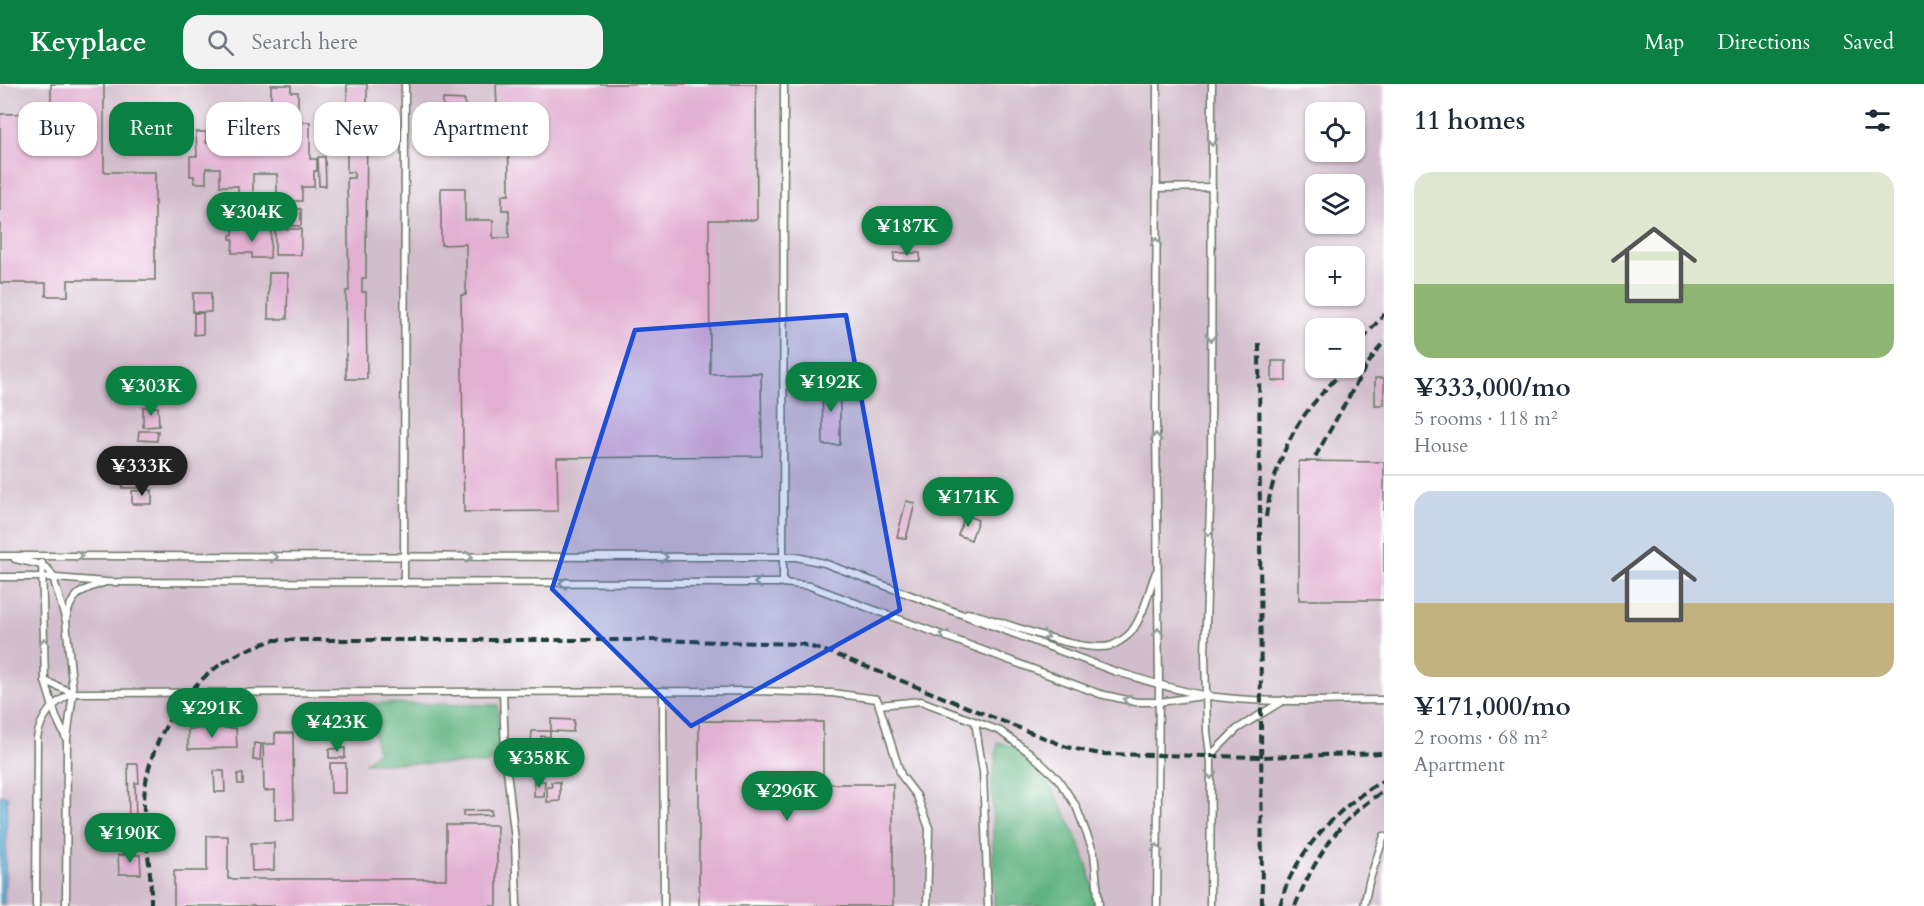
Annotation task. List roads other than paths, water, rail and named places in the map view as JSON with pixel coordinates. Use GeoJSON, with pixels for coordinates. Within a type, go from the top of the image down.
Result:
{"type":"FeatureCollection","features":[{"type":"Feature","properties":{"kind":"lane"},"geometry":{"type":"LineString","coordinates":[[404,583],[405,84]]}},
{"type":"Feature","properties":{"kind":"lane"},"geometry":{"type":"LineString","coordinates":[[783,583],[784,84]]}},
{"type":"Feature","properties":{"kind":"lane"},"geometry":{"type":"LineString","coordinates":[[1156,84],[1159,685],[1157,906]]}},
{"type":"Feature","properties":{"kind":"lane"},"geometry":{"type":"LineString","coordinates":[[1210,906],[1210,756],[1207,732],[1205,654],[1211,476],[1212,84]]}},
{"type":"Feature","properties":{"kind":"lane"},"geometry":{"type":"LineString","coordinates":[[1156,188],[1212,187]]}},
{"type":"Feature","properties":{"kind":"lane"},"geometry":{"type":"LineString","coordinates":[[42,556],[45,681],[56,717],[67,738]]}},
{"type":"Feature","properties":{"kind":"lane"},"geometry":{"type":"LineString","coordinates":[[0,557],[783,556],[824,563],[1114,671],[1206,696]]}},
{"type":"Feature","properties":{"kind":"lane"},"geometry":{"type":"LineString","coordinates":[[0,557],[42,565],[49,570],[66,621],[73,693],[67,738],[66,906]]}},
{"type":"Feature","properties":{"kind":"lane"},"geometry":{"type":"LineString","coordinates":[[949,609],[984,616],[1067,643],[1095,647],[1113,645],[1130,633],[1143,612],[1158,567]]}},
{"type":"Feature","properties":{"kind":"lane"},"geometry":{"type":"LineString","coordinates":[[0,577],[53,577],[106,582],[783,583],[810,586],[1100,694],[1136,702],[1159,702],[1206,696],[1285,700],[1384,700],[1384,709]]}},
{"type":"Feature","properties":{"kind":"lane"},"geometry":{"type":"LineString","coordinates":[[66,621],[68,608],[73,598],[90,587],[106,582]]}},
{"type":"Feature","properties":{"kind":"lane"},"geometry":{"type":"LineString","coordinates":[[45,681],[73,693],[832,693],[877,699],[901,775],[917,796],[929,828],[927,906]]}},
{"type":"Feature","properties":{"kind":"lane"},"geometry":{"type":"LineString","coordinates":[[503,692],[505,753],[515,840],[517,906]]}},
{"type":"Feature","properties":{"kind":"lane"},"geometry":{"type":"LineString","coordinates":[[663,692],[664,906]]}},
{"type":"Feature","properties":{"kind":"lane"},"geometry":{"type":"LineString","coordinates":[[36,906],[37,738],[40,724],[53,706],[73,693]]}},
{"type":"Feature","properties":{"kind":"lane"},"geometry":{"type":"LineString","coordinates":[[1210,756],[1237,729],[1285,700]]}},
{"type":"Feature","properties":{"kind":"lane"},"geometry":{"type":"LineString","coordinates":[[879,705],[921,701],[975,722],[1008,736],[1058,779],[1076,806],[1091,842],[1096,862],[1100,906]]}},
{"type":"Feature","properties":{"kind":"lane"},"geometry":{"type":"LineString","coordinates":[[975,722],[983,772],[988,906]]}},
{"type":"Feature","properties":{"kind":"lane"},"geometry":{"type":"LineString","coordinates":[[1364,906],[1384,836]]}},
{"type":"Feature","properties":{"kind":"water"},"geometry":{"type":"Polygon","coordinates":[[[0,796],[7,796],[4,904],[0,904],[0,796]]]}},
{"type":"Feature","properties":{"kind":"railway"},"geometry":{"type":"LineString","coordinates":[[1365,337],[1384,314]]}},
{"type":"Feature","properties":{"kind":"railway"},"geometry":{"type":"LineString","coordinates":[[1315,457],[1365,368],[1384,341]]}},
{"type":"Feature","properties":{"kind":"railway"},"geometry":{"type":"LineString","coordinates":[[1259,343],[1262,906]]}},
{"type":"Feature","properties":{"kind":"railway"},"geometry":{"type":"LineString","coordinates":[[1266,517],[1274,478],[1296,428],[1308,410],[1336,378]]}},
{"type":"Feature","properties":{"kind":"railway"},"geometry":{"type":"LineString","coordinates":[[151,906],[144,800],[150,762],[157,744],[176,709],[202,679],[238,654],[275,640],[649,640],[801,644],[832,653],[1067,747],[1100,754],[1261,757],[1384,753]]}},
{"type":"Feature","properties":{"kind":"railway"},"geometry":{"type":"LineString","coordinates":[[1280,906],[1295,868],[1315,838],[1355,800],[1384,780]]}},
{"type":"Feature","properties":{"kind":"railway"},"geometry":{"type":"LineString","coordinates":[[1295,906],[1311,872],[1330,841],[1354,814],[1384,791]]}}]}
